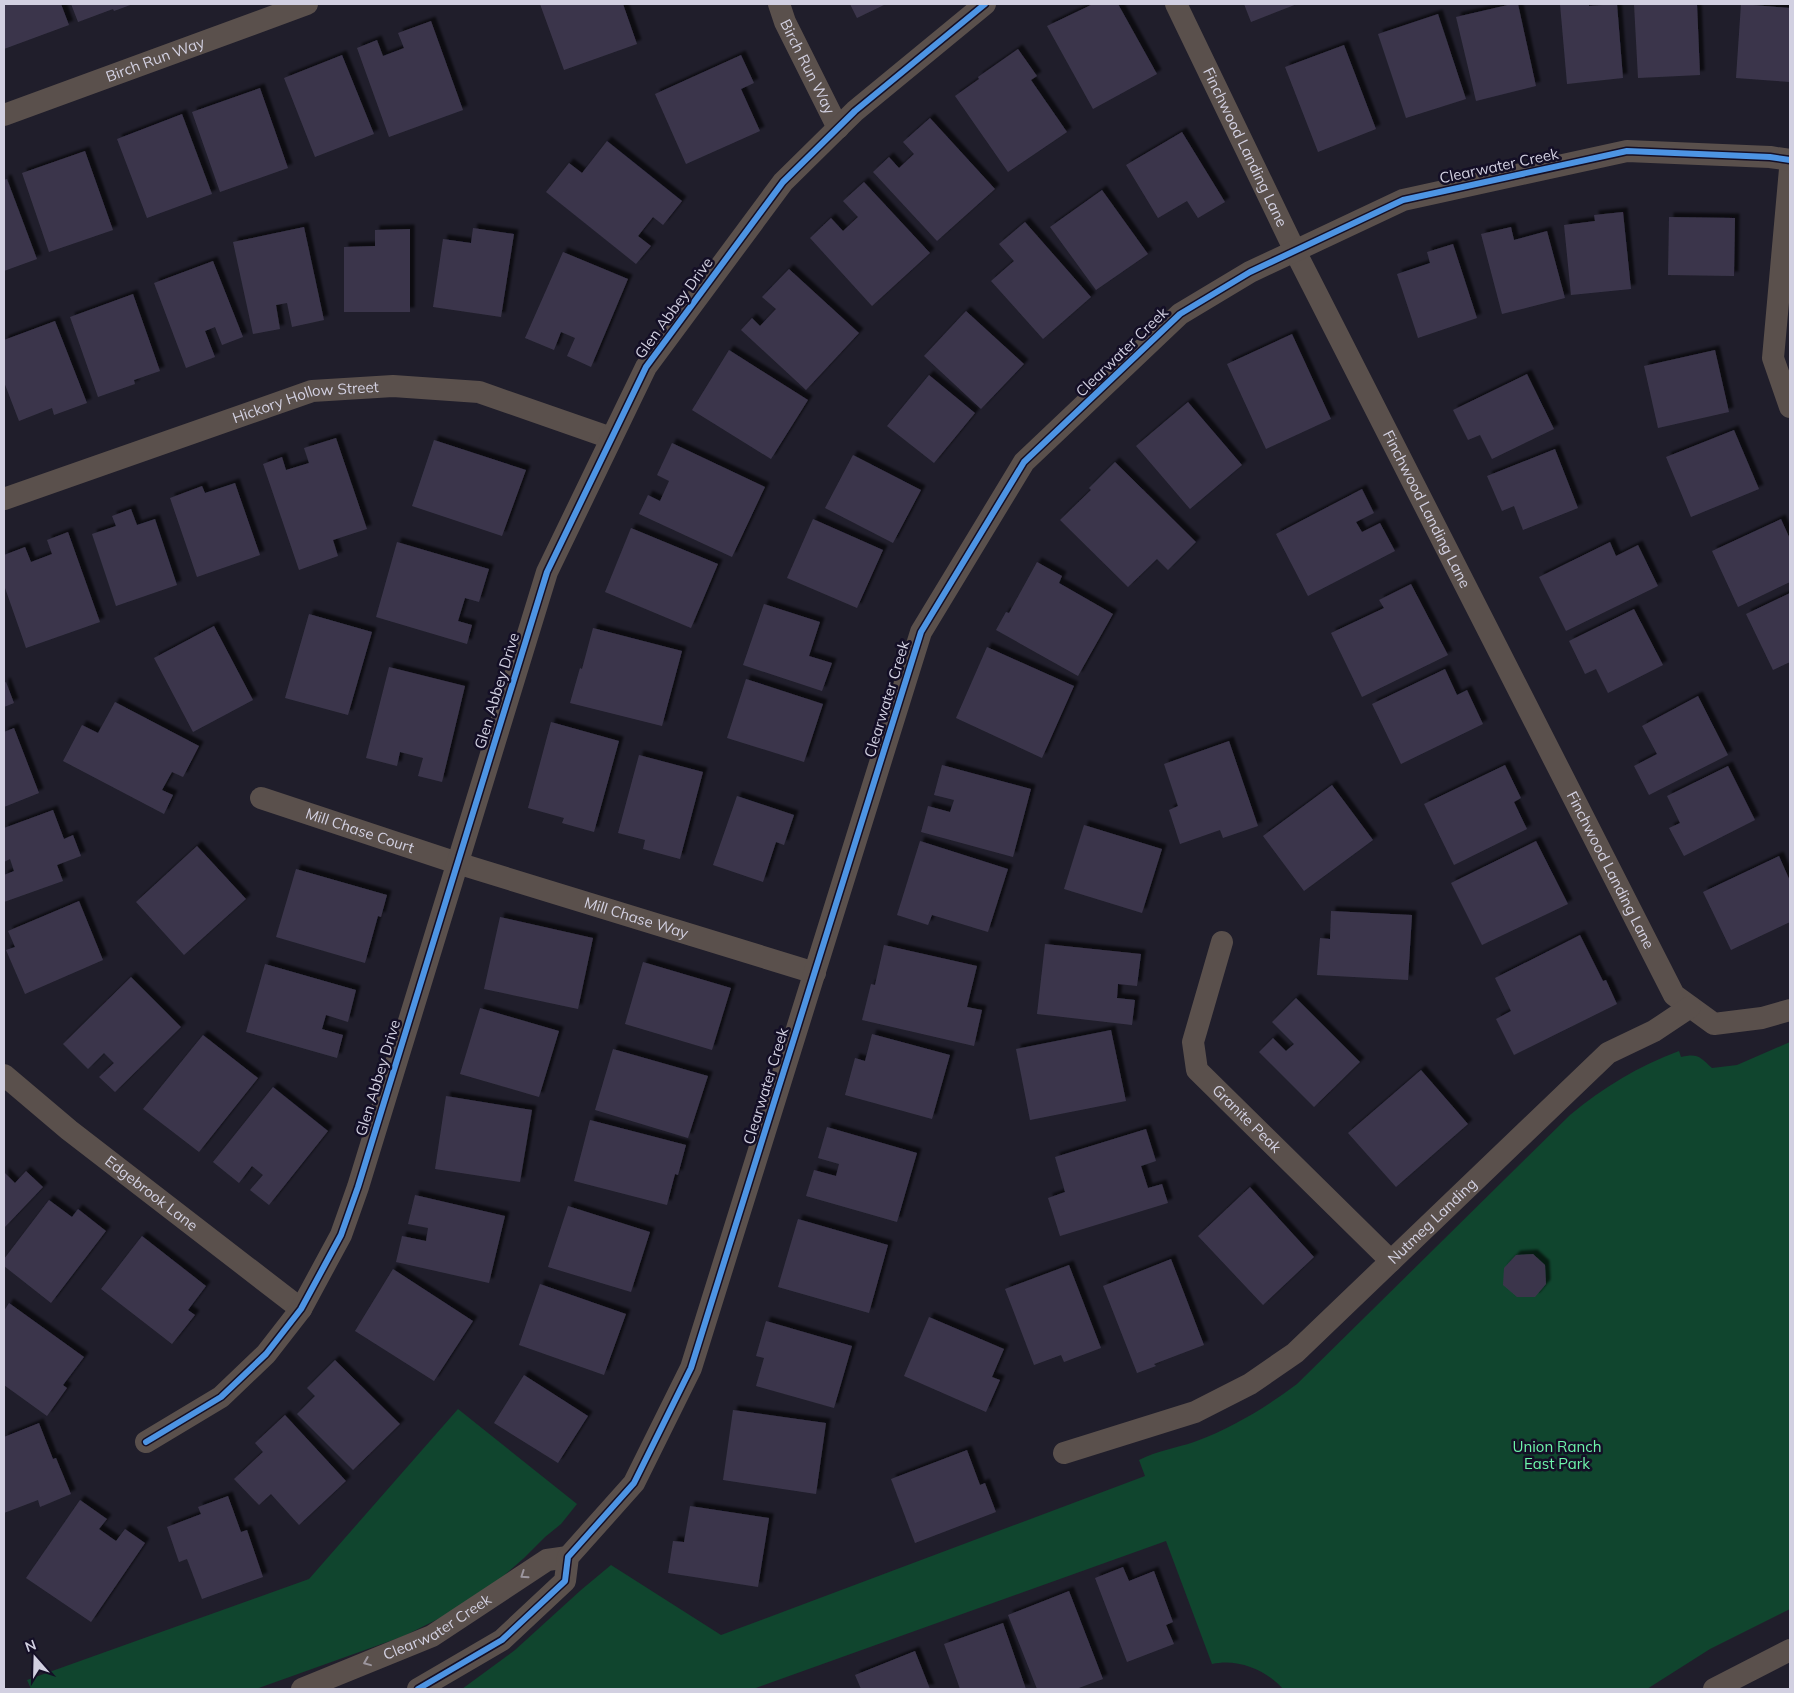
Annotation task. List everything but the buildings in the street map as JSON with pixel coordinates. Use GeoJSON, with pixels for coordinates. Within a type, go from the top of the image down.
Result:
{"type":"FeatureCollection","features":[{"type":"Feature","properties":{"kind":"street","name":"Birch Run Way"},"geometry":{"type":"LineString","coordinates":[[4,115],[307,4]]}},
{"type":"Feature","properties":{"kind":"street","name":"Birch Run Way"},"geometry":{"type":"LineString","coordinates":[[779,4],[785,22],[838,128]]}},
{"type":"Feature","properties":{"kind":"street","name":"Glen Abbey Drive"},"geometry":{"type":"LineString","coordinates":[[146,1442],[221,1396],[266,1354],[301,1309],[341,1235],[358,1187],[547,572],[646,367],[783,182],[855,111],[985,4]]}},
{"type":"Feature","properties":{"kind":"street","name":"Finchwood Landing Lane"},"geometry":{"type":"LineString","coordinates":[[1176,4],[1295,251],[1674,994],[1690,1006]]}},
{"type":"Feature","properties":{"kind":"street","name":"Clearwater Creek"},"geometry":{"type":"LineString","coordinates":[[302,1689],[432,1636],[547,1560],[568,1557],[634,1483],[691,1368],[921,632],[1024,462],[1180,314],[1250,272],[1403,200],[1627,151],[1770,157],[1790,160]]}},
{"type":"Feature","properties":{"kind":"street"},"geometry":{"type":"LineString","coordinates":[[1790,169],[1773,358],[1790,406]]}},
{"type":"Feature","properties":{"kind":"street","name":"Hickory Hollow Street"},"geometry":{"type":"LineString","coordinates":[[4,499],[312,391],[393,386],[479,392],[611,438]]}},
{"type":"Feature","properties":{"kind":"street","name":"Mill Chase Court"},"geometry":{"type":"LineString","coordinates":[[261,798],[457,863]]}},
{"type":"Feature","properties":{"kind":"street","name":"Mill Chase Way"},"geometry":{"type":"LineString","coordinates":[[457,863],[814,973]]}},
{"type":"Feature","properties":{"kind":"street","name":"Granite Peak"},"geometry":{"type":"LineString","coordinates":[[1222,942],[1193,1042],[1196,1070],[1390,1262]]}},
{"type":"Feature","properties":{"kind":"street"},"geometry":{"type":"LineString","coordinates":[[1690,1006],[1714,1024],[1762,1018],[1790,1010]]}},
{"type":"Feature","properties":{"kind":"street","name":"Nutmeg Landing"},"geometry":{"type":"LineString","coordinates":[[1064,1453],[1195,1412],[1250,1384],[1295,1353],[1608,1053],[1654,1031],[1690,1006]]}},
{"type":"Feature","properties":{"kind":"street","name":"Edgebrook Lane"},"geometry":{"type":"LineString","coordinates":[[4,1075],[69,1130],[301,1309]]}},
{"type":"Feature","properties":{"kind":"street"},"geometry":{"type":"LineString","coordinates":[[418,1689],[502,1640],[565,1581],[568,1557]]}},
{"type":"Feature","properties":{"kind":"street"},"geometry":{"type":"LineString","coordinates":[[1714,1689],[1790,1650]]}},
{"type":"Feature","properties":{"kind":"green space","name":"Union Ranch East Park"},"geometry":{"type":"Polygon","coordinates":[[[1790,1042],[1790,1609],[1710,1649],[1647,1689],[1283,1689],[1268,1676],[1251,1667],[1232,1663],[1212,1664],[1166,1541],[753,1689],[462,1689],[515,1650],[611,1565],[721,1635],[1145,1476],[1139,1460],[1194,1442],[1235,1424],[1297,1384],[1570,1115],[1609,1086],[1649,1063],[1679,1051],[1681,1057],[1691,1055],[1698,1057],[1712,1068],[1737,1065],[1790,1042]]]}},
{"type":"Feature","properties":{"kind":"green space"},"geometry":{"type":"Polygon","coordinates":[[[458,1409],[577,1504],[561,1524],[500,1579],[454,1611],[404,1636],[256,1689],[31,1689],[27,1680],[309,1579],[458,1409]]]}},
{"type":"Feature","properties":{"kind":"cycle path"},"geometry":{"type":"LineString","coordinates":[[146,1442],[221,1397],[266,1354],[301,1309],[341,1235],[358,1187],[547,572],[646,367],[783,182],[855,111],[985,4]]}},
{"type":"Feature","properties":{"kind":"cycle path"},"geometry":{"type":"LineString","coordinates":[[418,1689],[502,1640],[565,1581],[568,1557],[634,1483],[691,1368],[921,632],[1024,462],[1180,314],[1250,272],[1403,200],[1627,151],[1770,157],[1790,160]]}}]}
